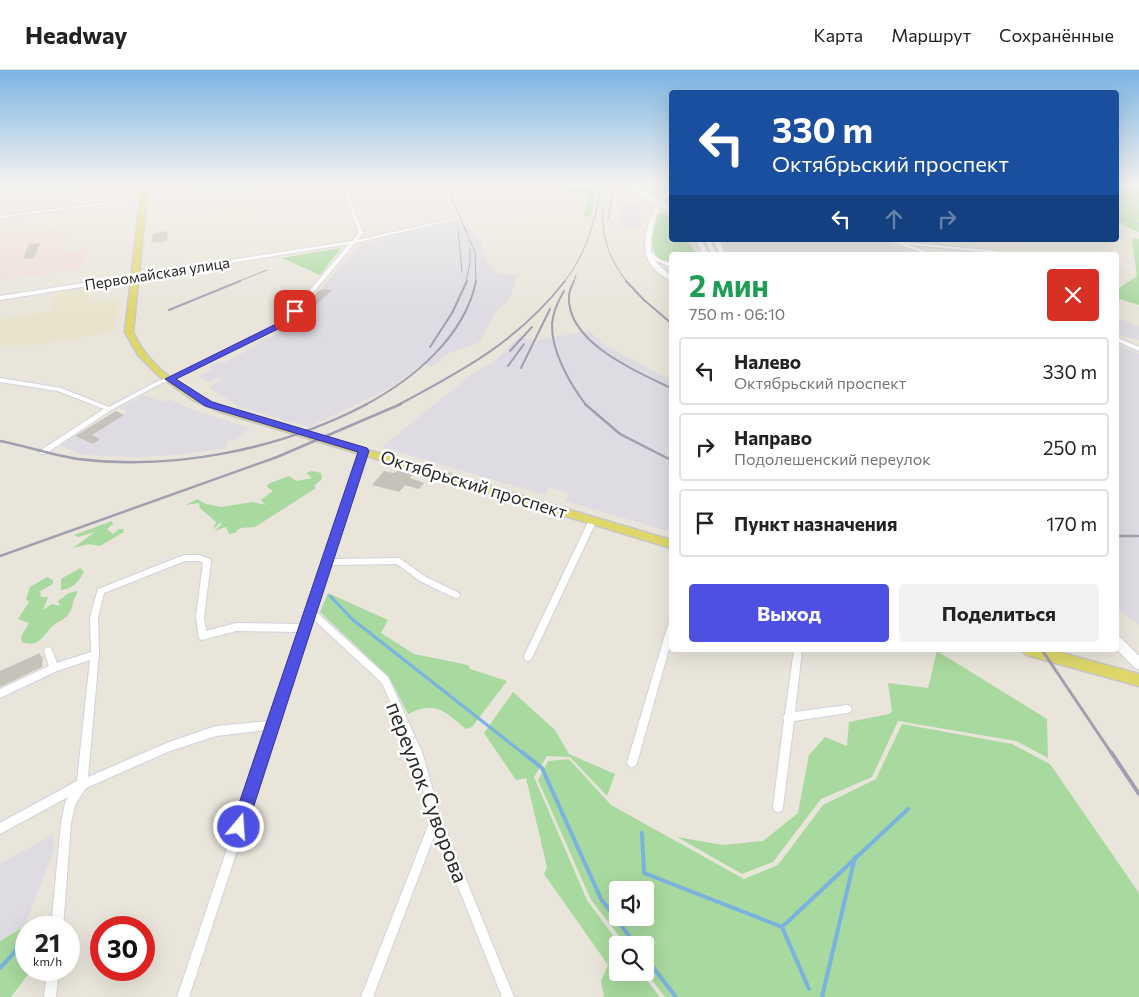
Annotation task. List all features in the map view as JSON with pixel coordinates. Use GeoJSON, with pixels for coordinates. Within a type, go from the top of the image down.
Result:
{"type":"FeatureCollection","features":[{"type":"Feature","properties":{"kind":"main road","name":"Октябрьский проспект"},"geometry":{"type":"LineString","coordinates":[[140,227],[129,322],[132,342],[143,356],[169,379],[208,404],[669,543]]}},
{"type":"Feature","properties":{"kind":"main road"},"geometry":{"type":"LineString","coordinates":[[651,227],[650,259],[653,264],[669,277]]}},
{"type":"Feature","properties":{"kind":"main road"},"geometry":{"type":"LineString","coordinates":[[649,250],[658,261],[669,264]]}},
{"type":"Feature","properties":{"kind":"main road"},"geometry":{"type":"LineString","coordinates":[[1119,645],[1139,664]]}},
{"type":"Feature","properties":{"kind":"main road"},"geometry":{"type":"LineString","coordinates":[[1037,652],[1139,680]]}},
{"type":"Feature","properties":{"kind":"street"},"geometry":{"type":"LineString","coordinates":[[43,452],[109,409],[279,325],[289,318],[361,234],[359,227]]}},
{"type":"Feature","properties":{"kind":"street","name":"Первомайская улица"},"geometry":{"type":"LineString","coordinates":[[0,298],[354,242],[419,227]]}},
{"type":"Feature","properties":{"kind":"street"},"geometry":{"type":"LineString","coordinates":[[894,242],[925,252]]}},
{"type":"Feature","properties":{"kind":"street"},"geometry":{"type":"LineString","coordinates":[[898,243],[997,252]]}},
{"type":"Feature","properties":{"kind":"street"},"geometry":{"type":"LineString","coordinates":[[1119,340],[1139,348]]}},
{"type":"Feature","properties":{"kind":"street"},"geometry":{"type":"LineString","coordinates":[[0,380],[59,389],[109,409]]}},
{"type":"Feature","properties":{"kind":"street"},"geometry":{"type":"LineString","coordinates":[[183,997],[364,451]]}},
{"type":"Feature","properties":{"kind":"street"},"geometry":{"type":"LineString","coordinates":[[528,658],[593,520]]}},
{"type":"Feature","properties":{"kind":"street"},"geometry":{"type":"LineString","coordinates":[[58,916],[66,822],[70,803],[82,784],[95,654],[94,617],[101,591],[184,558],[200,558],[207,561],[200,617],[202,636],[236,627],[306,628]]}},
{"type":"Feature","properties":{"kind":"street"},"geometry":{"type":"LineString","coordinates":[[327,562],[399,561],[423,579],[456,595]]}},
{"type":"Feature","properties":{"kind":"street","name":"переулок Суворова"},"geometry":{"type":"LineString","coordinates":[[311,612],[385,680],[417,752],[436,818],[508,997]]}},
{"type":"Feature","properties":{"kind":"street"},"geometry":{"type":"LineString","coordinates":[[632,763],[669,635]]}},
{"type":"Feature","properties":{"kind":"street"},"geometry":{"type":"LineString","coordinates":[[48,651],[54,668]]}},
{"type":"Feature","properties":{"kind":"street"},"geometry":{"type":"LineString","coordinates":[[778,807],[798,652]]}},
{"type":"Feature","properties":{"kind":"street"},"geometry":{"type":"LineString","coordinates":[[0,694],[54,668],[95,654]]}},
{"type":"Feature","properties":{"kind":"street"},"geometry":{"type":"LineString","coordinates":[[788,717],[847,709]]}},
{"type":"Feature","properties":{"kind":"street"},"geometry":{"type":"LineString","coordinates":[[0,829],[82,784],[169,747],[216,732],[272,725]]}},
{"type":"Feature","properties":{"kind":"street"},"geometry":{"type":"LineString","coordinates":[[367,997],[436,818]]}},
{"type":"Feature","properties":{"kind":"street"},"geometry":{"type":"LineString","coordinates":[[50,997],[51,981]]}},
{"type":"Feature","properties":{"kind":"shaded area"},"geometry":{"type":"Polygon","coordinates":[[[72,227],[65,251],[87,248],[82,269],[0,280],[0,233],[72,227]]]}},
{"type":"Feature","properties":{"kind":"shaded area"},"geometry":{"type":"Polygon","coordinates":[[[430,227],[468,227],[481,239],[487,262],[499,274],[517,274],[510,299],[495,313],[480,342],[449,353],[432,367],[422,364],[392,387],[309,427],[239,407],[211,389],[210,386],[223,379],[219,377],[209,382],[199,376],[212,369],[209,367],[218,362],[221,364],[256,346],[252,344],[279,334],[276,331],[281,329],[306,306],[359,245],[430,227]]]}},
{"type":"Feature","properties":{"kind":"shaded area"},"geometry":{"type":"Polygon","coordinates":[[[619,227],[640,227],[640,228],[619,229],[619,227]]]}},
{"type":"Feature","properties":{"kind":"shaded area"},"geometry":{"type":"Polygon","coordinates":[[[722,242],[882,242],[914,252],[726,252],[722,242]]]}},
{"type":"Feature","properties":{"kind":"shaded area"},"geometry":{"type":"Polygon","coordinates":[[[89,288],[87,303],[120,298],[114,331],[37,345],[0,345],[0,320],[50,311],[55,294],[89,288]]]}},
{"type":"Feature","properties":{"kind":"shaded area"},"geometry":{"type":"Polygon","coordinates":[[[1119,319],[1139,326],[1139,340],[1119,335],[1119,319]]]}},
{"type":"Feature","properties":{"kind":"shaded area"},"geometry":{"type":"Polygon","coordinates":[[[590,331],[604,345],[669,379],[669,531],[565,501],[569,493],[549,487],[545,495],[382,447],[472,374],[493,362],[520,336],[537,340],[590,331]]]}},
{"type":"Feature","properties":{"kind":"shaded area"},"geometry":{"type":"Polygon","coordinates":[[[1119,345],[1139,354],[1139,625],[1119,610],[1119,345]]]}},
{"type":"Feature","properties":{"kind":"shaded area"},"geometry":{"type":"Polygon","coordinates":[[[144,395],[163,402],[169,399],[196,411],[250,428],[234,441],[227,441],[227,448],[175,455],[138,457],[83,455],[60,446],[74,436],[93,443],[100,439],[92,435],[128,412],[120,408],[144,395]]]}},
{"type":"Feature","properties":{"kind":"shaded area"},"geometry":{"type":"Polygon","coordinates":[[[52,835],[55,847],[28,916],[15,916],[15,931],[0,940],[0,864],[52,835]]]}},
{"type":"Feature","properties":{"kind":"green space"},"geometry":{"type":"Polygon","coordinates":[[[654,227],[669,227],[669,242],[688,242],[696,252],[669,252],[669,262],[663,260],[657,256],[652,244],[654,227]]]}},
{"type":"Feature","properties":{"kind":"green space"},"geometry":{"type":"Polygon","coordinates":[[[1128,227],[1139,227],[1139,232],[1128,227]]]}},
{"type":"Feature","properties":{"kind":"green space"},"geometry":{"type":"Polygon","coordinates":[[[1135,238],[1139,239],[1139,305],[1119,299],[1119,288],[1137,276],[1132,241],[1135,238]]]}},
{"type":"Feature","properties":{"kind":"green space"},"geometry":{"type":"Polygon","coordinates":[[[341,248],[320,275],[282,258],[341,248]]]}},
{"type":"Feature","properties":{"kind":"green space"},"geometry":{"type":"Polygon","coordinates":[[[312,471],[321,473],[322,479],[314,486],[316,488],[255,527],[240,528],[235,533],[229,534],[226,527],[214,531],[221,525],[221,522],[213,529],[216,522],[200,508],[199,503],[186,505],[197,499],[206,504],[221,507],[253,502],[266,505],[261,500],[273,491],[267,487],[268,484],[289,476],[296,481],[312,478],[306,473],[312,471]]]}},
{"type":"Feature","properties":{"kind":"green space"},"geometry":{"type":"Polygon","coordinates":[[[112,521],[113,524],[107,529],[113,534],[119,529],[123,529],[124,532],[100,546],[89,544],[73,548],[95,532],[78,537],[74,535],[112,521]]]}},
{"type":"Feature","properties":{"kind":"green space"},"geometry":{"type":"Polygon","coordinates":[[[80,568],[84,572],[77,582],[72,587],[61,590],[61,579],[80,568]]]}},
{"type":"Feature","properties":{"kind":"green space"},"geometry":{"type":"Polygon","coordinates":[[[47,577],[53,580],[53,584],[40,591],[41,597],[48,597],[43,610],[52,604],[60,606],[58,601],[69,593],[77,591],[77,594],[66,617],[52,627],[37,642],[31,644],[22,642],[21,637],[29,623],[18,619],[29,602],[26,599],[30,587],[47,577]]]}},
{"type":"Feature","properties":{"kind":"green space"},"geometry":{"type":"Polygon","coordinates":[[[328,593],[388,620],[381,633],[414,654],[468,665],[470,669],[507,681],[472,727],[466,729],[452,717],[433,708],[426,708],[408,714],[389,677],[320,612],[328,593]]]}},
{"type":"Feature","properties":{"kind":"green space"},"geometry":{"type":"Polygon","coordinates":[[[937,652],[939,652],[1047,719],[1048,758],[1016,741],[898,721],[872,777],[821,799],[773,862],[742,874],[677,837],[723,845],[763,841],[798,813],[809,755],[825,737],[847,746],[849,722],[889,714],[892,711],[888,683],[928,688],[937,652]]]}},
{"type":"Feature","properties":{"kind":"green space"},"geometry":{"type":"Polygon","coordinates":[[[513,692],[555,730],[569,754],[615,774],[607,796],[570,757],[547,756],[534,777],[587,900],[613,936],[609,936],[609,981],[647,981],[660,997],[604,997],[601,981],[608,965],[544,874],[547,867],[526,778],[516,780],[484,733],[513,692]]]}},
{"type":"Feature","properties":{"kind":"green space"},"geometry":{"type":"Polygon","coordinates":[[[902,724],[1012,744],[1050,764],[1139,893],[1139,997],[665,997],[653,981],[654,936],[619,936],[611,926],[654,926],[654,881],[609,881],[609,923],[591,900],[538,780],[548,761],[569,759],[611,805],[744,879],[778,865],[823,805],[876,779],[902,724]]]}},
{"type":"Feature","properties":{"kind":"green space"},"geometry":{"type":"Polygon","coordinates":[[[15,932],[15,981],[23,981],[11,997],[0,997],[0,941],[15,932]]]}},
{"type":"Feature","properties":{"kind":"building"},"geometry":{"type":"Polygon","coordinates":[[[168,231],[167,241],[151,243],[153,233],[168,231]]]}},
{"type":"Feature","properties":{"kind":"building"},"geometry":{"type":"Polygon","coordinates":[[[40,243],[34,258],[23,259],[29,244],[40,243]]]}},
{"type":"Feature","properties":{"kind":"building"},"geometry":{"type":"Polygon","coordinates":[[[324,289],[332,290],[304,317],[300,314],[318,291],[324,289]]]}},
{"type":"Feature","properties":{"kind":"building"},"geometry":{"type":"Polygon","coordinates":[[[116,411],[124,415],[92,435],[100,439],[93,444],[75,436],[116,411]]]}},
{"type":"Feature","properties":{"kind":"building"},"geometry":{"type":"Polygon","coordinates":[[[401,470],[413,474],[410,478],[424,483],[419,489],[405,485],[399,492],[372,485],[384,471],[393,473],[401,470]]]}},
{"type":"Feature","properties":{"kind":"building"},"geometry":{"type":"Polygon","coordinates":[[[40,653],[41,657],[43,656],[42,667],[0,687],[0,671],[40,653]]]}},
{"type":"Feature","properties":{"kind":"waterway"},"geometry":{"type":"LineString","coordinates":[[330,596],[352,619],[524,754]]}},
{"type":"Feature","properties":{"kind":"waterway"},"geometry":{"type":"LineString","coordinates":[[522,752],[542,768],[601,899],[629,936]]}},
{"type":"Feature","properties":{"kind":"waterway"},"geometry":{"type":"LineString","coordinates":[[855,859],[908,809]]}},
{"type":"Feature","properties":{"kind":"waterway"},"geometry":{"type":"LineString","coordinates":[[642,833],[644,873],[782,927]]}},
{"type":"Feature","properties":{"kind":"waterway"},"geometry":{"type":"LineString","coordinates":[[782,927],[855,859]]}},
{"type":"Feature","properties":{"kind":"waterway"},"geometry":{"type":"LineString","coordinates":[[822,997],[855,859]]}},
{"type":"Feature","properties":{"kind":"waterway"},"geometry":{"type":"LineString","coordinates":[[782,927],[809,989]]}},
{"type":"Feature","properties":{"kind":"waterway"},"geometry":{"type":"LineString","coordinates":[[0,968],[15,951]]}},
{"type":"Feature","properties":{"kind":"waterway"},"geometry":{"type":"LineString","coordinates":[[654,969],[676,997]]}},
{"type":"Feature","properties":{"kind":"railway"},"geometry":{"type":"LineString","coordinates":[[464,227],[466,232]]}},
{"type":"Feature","properties":{"kind":"railway"},"geometry":{"type":"LineString","coordinates":[[465,227],[475,252],[476,281]]}},
{"type":"Feature","properties":{"kind":"railway"},"geometry":{"type":"LineString","coordinates":[[564,282],[579,260],[592,227]]}},
{"type":"Feature","properties":{"kind":"railway"},"geometry":{"type":"LineString","coordinates":[[603,227],[611,256],[627,282]]}},
{"type":"Feature","properties":{"kind":"railway"},"geometry":{"type":"LineString","coordinates":[[458,228],[462,272]]}},
{"type":"Feature","properties":{"kind":"railway"},"geometry":{"type":"LineString","coordinates":[[466,282],[470,263],[470,249]]}},
{"type":"Feature","properties":{"kind":"railway"},"geometry":{"type":"LineString","coordinates":[[237,282],[267,270]]}},
{"type":"Feature","properties":{"kind":"railway"},"geometry":{"type":"LineString","coordinates":[[574,282],[576,275]]}},
{"type":"Feature","properties":{"kind":"railway"},"geometry":{"type":"LineString","coordinates":[[169,310],[240,281]]}},
{"type":"Feature","properties":{"kind":"railway"},"geometry":{"type":"LineString","coordinates":[[430,347],[452,313],[467,281]]}},
{"type":"Feature","properties":{"kind":"railway"},"geometry":{"type":"LineString","coordinates":[[365,405],[401,383],[434,355],[461,320],[470,301],[476,281]]}},
{"type":"Feature","properties":{"kind":"railway"},"geometry":{"type":"LineString","coordinates":[[398,405],[489,352],[528,321],[565,281]]}},
{"type":"Feature","properties":{"kind":"railway"},"geometry":{"type":"LineString","coordinates":[[574,281],[569,294],[571,313],[579,328],[606,353],[623,364],[669,387]]}},
{"type":"Feature","properties":{"kind":"railway"},"geometry":{"type":"LineString","coordinates":[[626,281],[644,300],[669,321]]}},
{"type":"Feature","properties":{"kind":"railway"},"geometry":{"type":"LineString","coordinates":[[564,291],[553,315],[552,324],[555,345],[563,367],[586,405]]}},
{"type":"Feature","properties":{"kind":"railway"},"geometry":{"type":"LineString","coordinates":[[521,368],[550,309]]}},
{"type":"Feature","properties":{"kind":"railway"},"geometry":{"type":"LineString","coordinates":[[510,351],[532,327]]}},
{"type":"Feature","properties":{"kind":"railway"},"geometry":{"type":"LineString","coordinates":[[508,366],[524,344]]}},
{"type":"Feature","properties":{"kind":"railway"},"geometry":{"type":"LineString","coordinates":[[0,556],[277,457],[401,404]]}},
{"type":"Feature","properties":{"kind":"railway"},"geometry":{"type":"LineString","coordinates":[[0,441],[78,459],[114,462],[152,462],[189,459],[227,453],[264,444],[334,420],[365,405]]}},
{"type":"Feature","properties":{"kind":"railway"},"geometry":{"type":"LineString","coordinates":[[586,405],[620,434],[669,459]]}},
{"type":"Feature","properties":{"kind":"railway"},"geometry":{"type":"LineString","coordinates":[[1119,536],[1139,536]]}},
{"type":"Feature","properties":{"kind":"railway"},"geometry":{"type":"LineString","coordinates":[[1043,652],[1112,754]]}},
{"type":"Feature","properties":{"kind":"railway"},"geometry":{"type":"LineString","coordinates":[[1111,752],[1139,794]]}},
{"type":"Feature","properties":{"kind":"route"},"geometry":{"type":"LineString","coordinates":[[239,827],[364,451],[208,404],[169,379],[246,343],[279,325],[295,311]]}}]}
